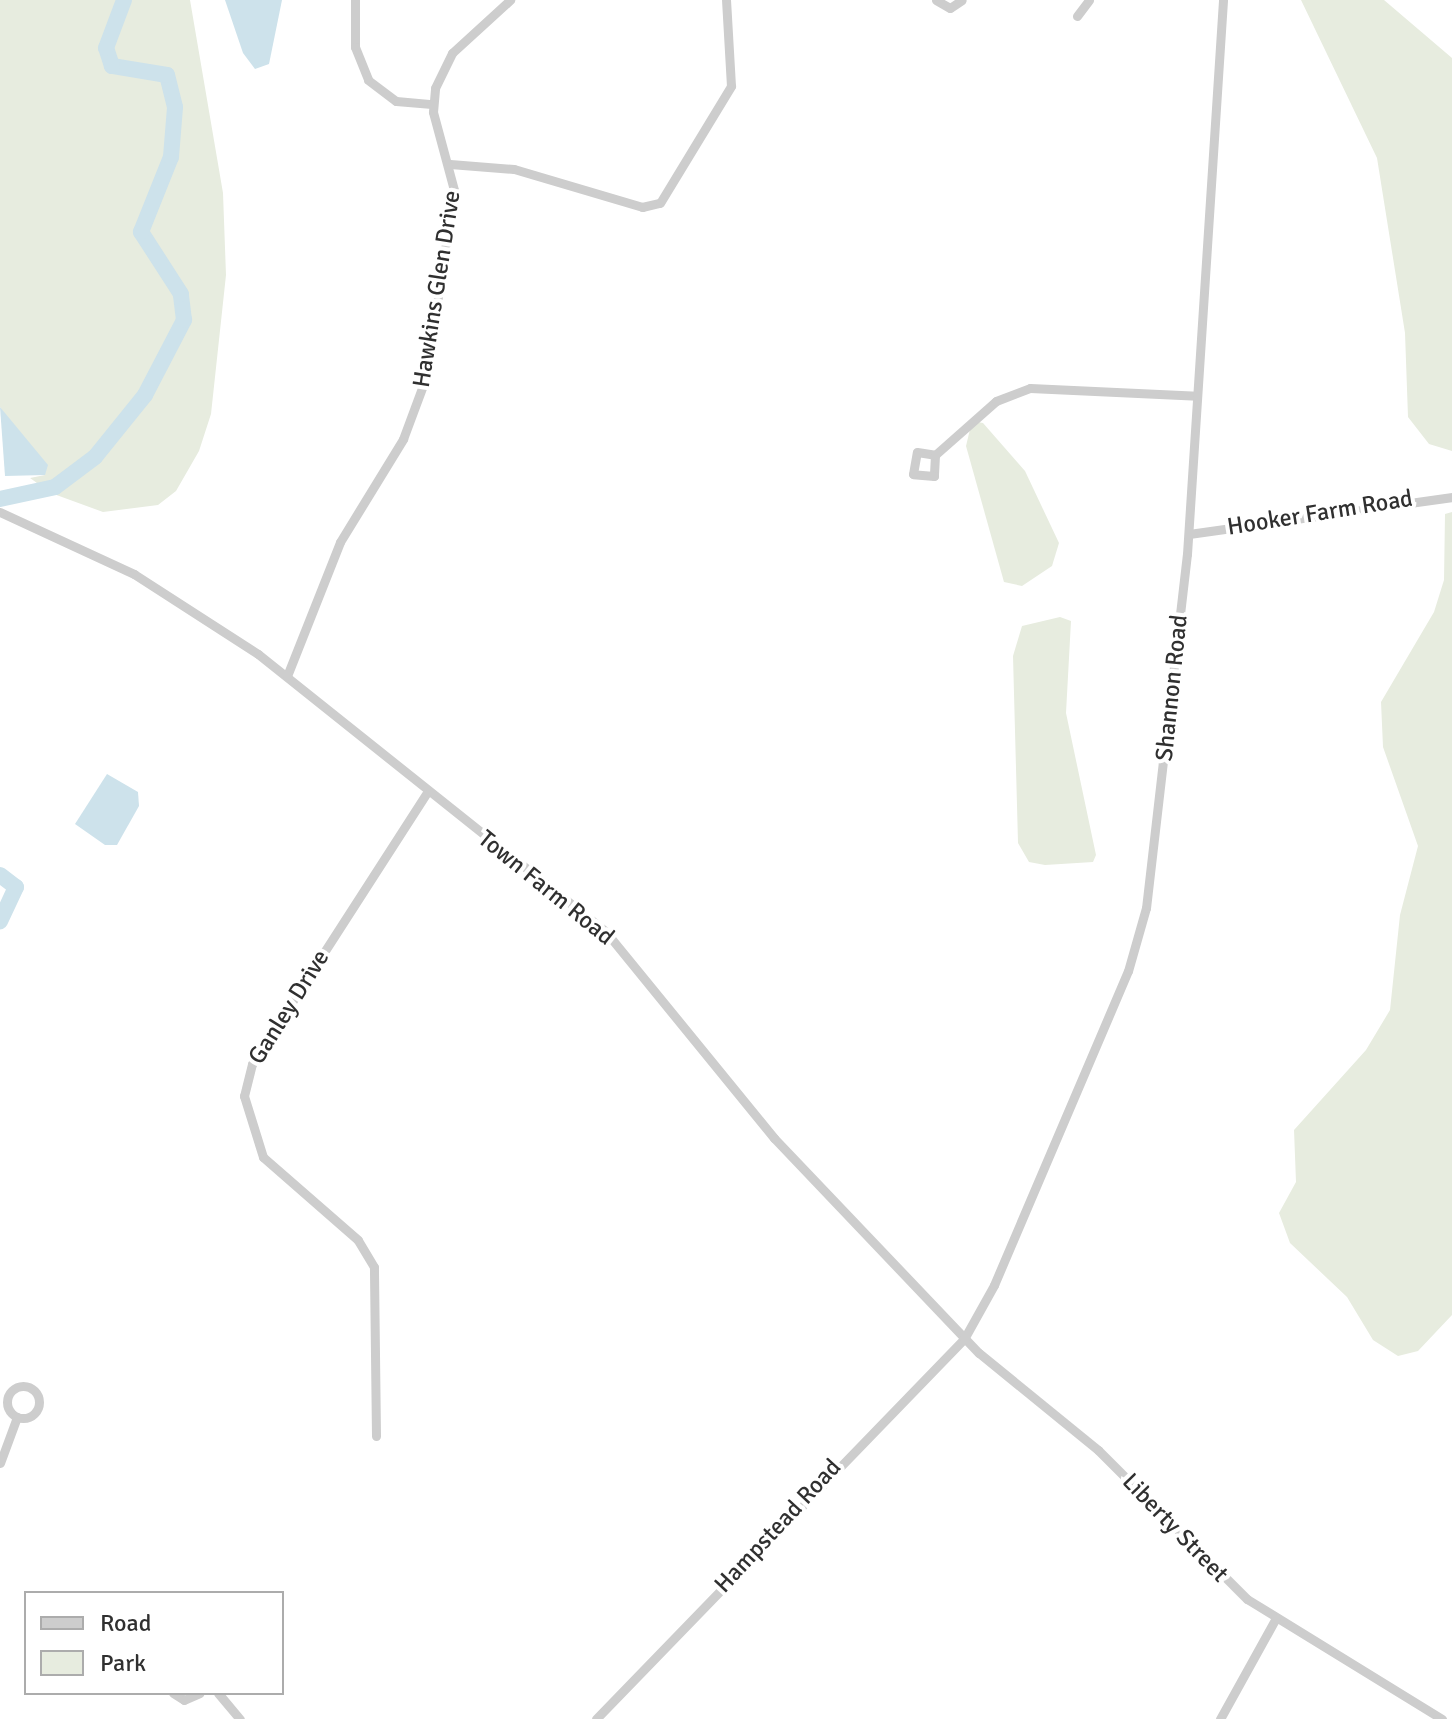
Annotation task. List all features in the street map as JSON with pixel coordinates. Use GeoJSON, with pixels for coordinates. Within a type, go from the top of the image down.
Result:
{"type":"FeatureCollection","features":[{"type":"Feature","properties":{"kind":"street"},"geometry":{"type":"LineString","coordinates":[[355,0],[355,47],[368,80],[396,101],[432,104],[450,55],[510,0]]}},
{"type":"Feature","properties":{"kind":"street"},"geometry":{"type":"LineString","coordinates":[[450,164],[514,169],[620,202],[654,206],[731,86],[726,0]]}},
{"type":"Feature","properties":{"kind":"street"},"geometry":{"type":"LineString","coordinates":[[936,0],[950,8],[962,0]]}},
{"type":"Feature","properties":{"kind":"street"},"geometry":{"type":"LineString","coordinates":[[1077,16],[1089,0]]}},
{"type":"Feature","properties":{"kind":"street","name":"Shannon Road"},"geometry":{"type":"LineString","coordinates":[[964,1339],[994,1285],[1141,929],[1189,534],[1223,0]]}},
{"type":"Feature","properties":{"kind":"street","name":"Hawkins Glen Drive"},"geometry":{"type":"LineString","coordinates":[[287,676],[340,542],[422,394],[453,200],[450,164],[432,104]]}},
{"type":"Feature","properties":{"kind":"street"},"geometry":{"type":"LineString","coordinates":[[935,455],[996,401],[1030,388],[1197,396]]}},
{"type":"Feature","properties":{"kind":"street","name":"Hooker Farm Road"},"geometry":{"type":"LineString","coordinates":[[1189,534],[1452,497]]}},
{"type":"Feature","properties":{"kind":"street","name":"Town Farm Road"},"geometry":{"type":"LineString","coordinates":[[0,512],[154,585],[287,676],[426,794],[606,932],[774,1138],[964,1339]]}},
{"type":"Feature","properties":{"kind":"street","name":"Ganley Drive"},"geometry":{"type":"LineString","coordinates":[[376,1436],[374,1267],[358,1240],[263,1157],[244,1096],[252,1064],[426,794]]}},
{"type":"Feature","properties":{"kind":"street","name":"Liberty Street"},"geometry":{"type":"LineString","coordinates":[[964,1339],[1098,1450],[1220,1577],[1276,1618],[1442,1719]]}},
{"type":"Feature","properties":{"kind":"street","name":"Hampstead Road"},"geometry":{"type":"LineString","coordinates":[[596,1719],[964,1339]]}},
{"type":"Feature","properties":{"kind":"street"},"geometry":{"type":"LineString","coordinates":[[0,1463],[17,1417]]}},
{"type":"Feature","properties":{"kind":"street"},"geometry":{"type":"LineString","coordinates":[[1220,1719],[1276,1618]]}},
{"type":"Feature","properties":{"kind":"street"},"geometry":{"type":"LineString","coordinates":[[176,1695],[184,1700],[195,1695]]}},
{"type":"Feature","properties":{"kind":"street"},"geometry":{"type":"LineString","coordinates":[[220,1695],[240,1719]]}},
{"type":"Feature","properties":{"kind":"green space"},"geometry":{"type":"Polygon","coordinates":[[[0,0],[190,0],[223,193],[226,275],[211,414],[199,451],[176,491],[158,505],[103,512],[51,493],[30,478],[45,475],[0,407],[0,0]]]}},
{"type":"Feature","properties":{"kind":"green space"},"geometry":{"type":"Polygon","coordinates":[[[1301,0],[1384,0],[1452,58],[1452,451],[1429,444],[1408,417],[1405,333],[1377,158],[1301,0]]]}},
{"type":"Feature","properties":{"kind":"green space"},"geometry":{"type":"Polygon","coordinates":[[[972,421],[983,423],[1025,471],[1059,543],[1052,566],[1022,586],[1004,582],[966,446],[972,421]]]}},
{"type":"Feature","properties":{"kind":"green space"},"geometry":{"type":"Polygon","coordinates":[[[1452,512],[1452,1315],[1418,1351],[1398,1356],[1373,1340],[1347,1297],[1290,1243],[1279,1213],[1296,1182],[1294,1130],[1366,1050],[1390,1010],[1400,915],[1418,846],[1383,747],[1381,702],[1434,612],[1444,580],[1445,514],[1452,512]]]}},
{"type":"Feature","properties":{"kind":"green space"},"geometry":{"type":"Polygon","coordinates":[[[1060,617],[1071,621],[1066,713],[1096,855],[1093,862],[1045,865],[1029,862],[1018,843],[1013,656],[1022,626],[1060,617]]]}},
{"type":"Feature","properties":{"kind":"water"},"geometry":{"type":"Polygon","coordinates":[[[225,0],[282,0],[269,64],[255,69],[243,53],[225,0]]]}},
{"type":"Feature","properties":{"kind":"water"},"geometry":{"type":"Polygon","coordinates":[[[0,407],[48,465],[45,475],[5,476],[0,407]]]}},
{"type":"Feature","properties":{"kind":"water"},"geometry":{"type":"Polygon","coordinates":[[[107,774],[138,792],[139,806],[117,845],[105,845],[75,824],[107,774]]]}},
{"type":"Feature","properties":{"kind":"waterway"},"geometry":{"type":"LineString","coordinates":[[0,499],[55,487],[95,457],[145,395],[184,320],[181,294],[141,232],[171,157],[175,107],[167,75],[112,66],[106,48],[124,0]]}},
{"type":"Feature","properties":{"kind":"waterway"},"geometry":{"type":"LineString","coordinates":[[0,875],[16,887],[0,922]]}}]}
